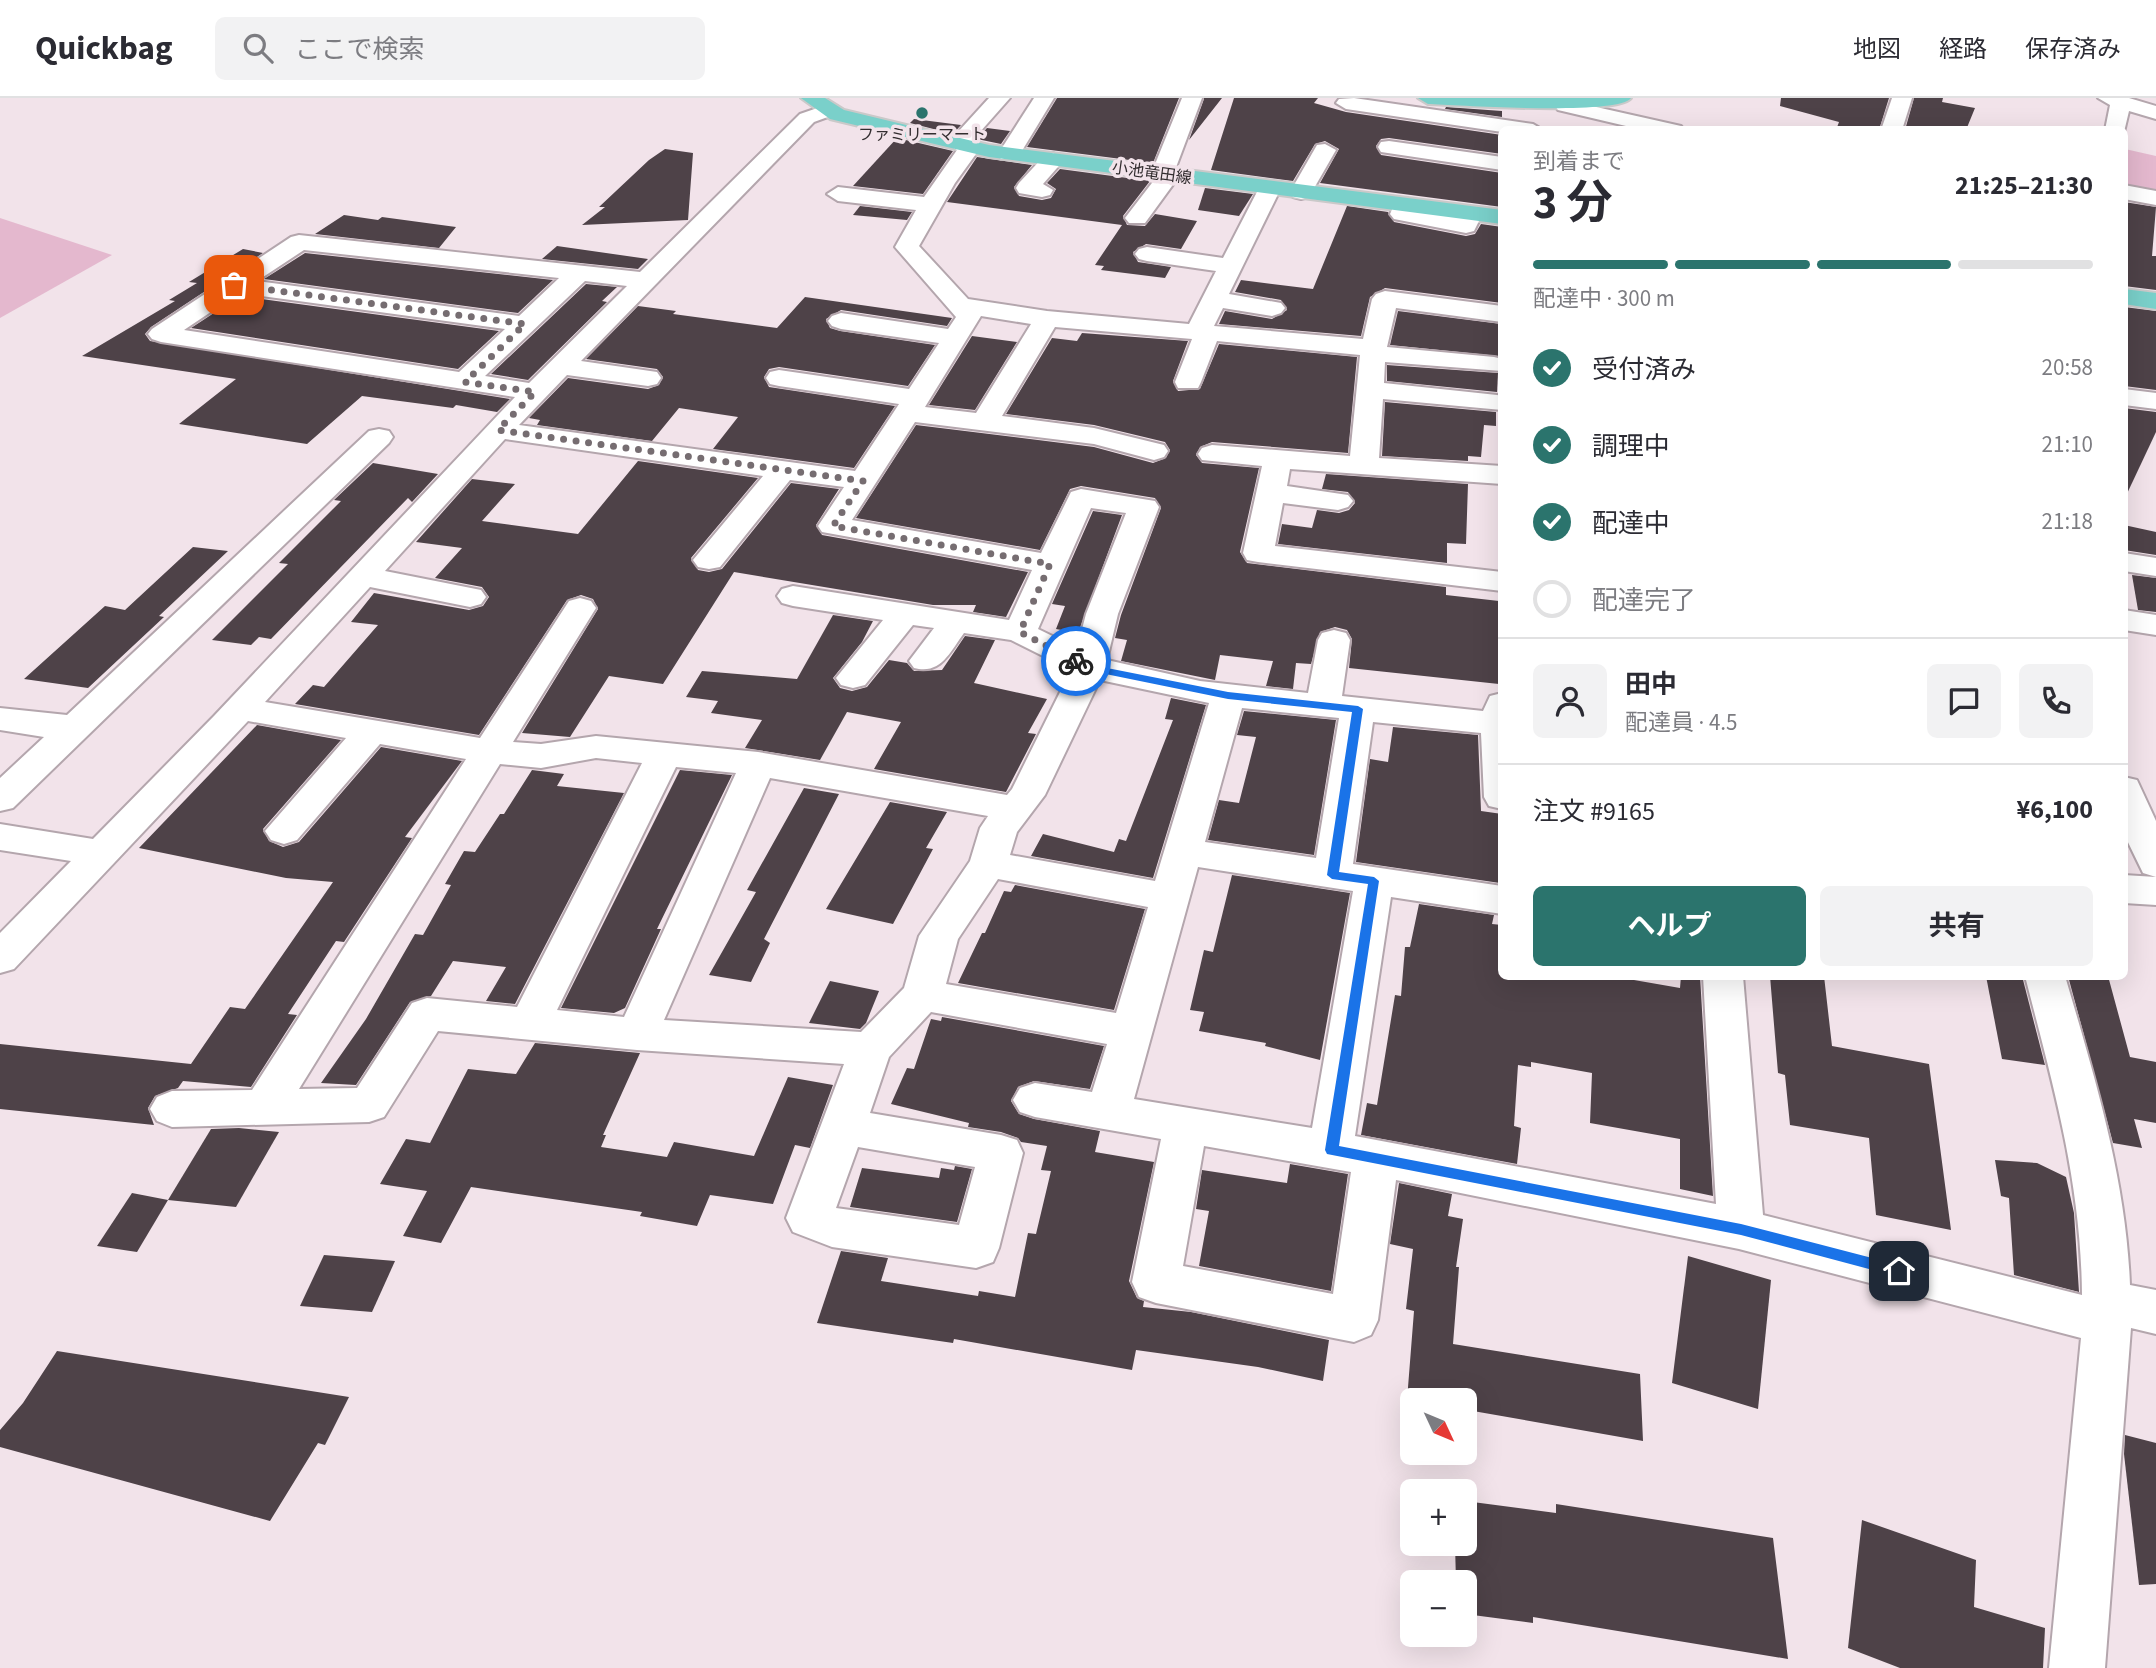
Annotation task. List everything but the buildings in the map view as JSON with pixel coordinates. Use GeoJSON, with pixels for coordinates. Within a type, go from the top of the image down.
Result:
{"type":"FeatureCollection","features":[{"type":"Feature","properties":{"kind":"main road"},"geometry":{"type":"LineString","coordinates":[[1428,98],[1567,102],[1621,98]]}},
{"type":"Feature","properties":{"kind":"main road","name":"小池竜田線"},"geometry":{"type":"LineString","coordinates":[[820,104],[862,122],[1009,154],[1405,205]]}},
{"type":"Feature","properties":{"kind":"main road"},"geometry":{"type":"LineString","coordinates":[[1471,213],[1498,216]]}},
{"type":"Feature","properties":{"kind":"main road"},"geometry":{"type":"LineString","coordinates":[[2128,297],[2156,301]]}},
{"type":"Feature","properties":{"kind":"street"},"geometry":{"type":"LineString","coordinates":[[1000,98],[964,146],[906,247],[969,317],[833,526],[1050,564]]}},
{"type":"Feature","properties":{"kind":"street"},"geometry":{"type":"LineString","coordinates":[[1009,154],[1044,98]]}},
{"type":"Feature","properties":{"kind":"street"},"geometry":{"type":"LineString","coordinates":[[1136,218],[1166,174],[1192,98]]}},
{"type":"Feature","properties":{"kind":"street"},"geometry":{"type":"LineString","coordinates":[[1892,126],[1902,98]]}},
{"type":"Feature","properties":{"kind":"street"},"geometry":{"type":"LineString","coordinates":[[2115,126],[2114,100],[2156,113]]}},
{"type":"Feature","properties":{"kind":"street"},"geometry":{"type":"LineString","coordinates":[[1557,126],[1567,102],[1659,126]]}},
{"type":"Feature","properties":{"kind":"street"},"geometry":{"type":"LineString","coordinates":[[1346,103],[1505,126]]}},
{"type":"Feature","properties":{"kind":"street"},"geometry":{"type":"LineString","coordinates":[[0,958],[240,709],[498,430],[643,280],[820,104]]}},
{"type":"Feature","properties":{"kind":"street"},"geometry":{"type":"LineString","coordinates":[[1390,147],[1498,163]]}},
{"type":"Feature","properties":{"kind":"street"},"geometry":{"type":"LineString","coordinates":[[1301,192],[1325,150]]}},
{"type":"Feature","properties":{"kind":"street"},"geometry":{"type":"LineString","coordinates":[[1042,190],[1027,188],[1053,160]]}},
{"type":"Feature","properties":{"kind":"street"},"geometry":{"type":"LineString","coordinates":[[919,179],[944,182]]}},
{"type":"Feature","properties":{"kind":"street"},"geometry":{"type":"LineString","coordinates":[[1188,382],[1213,299],[1269,188]]}},
{"type":"Feature","properties":{"kind":"street"},"geometry":{"type":"LineString","coordinates":[[2128,193],[2156,198]]}},
{"type":"Feature","properties":{"kind":"street"},"geometry":{"type":"LineString","coordinates":[[838,194],[931,205]]}},
{"type":"Feature","properties":{"kind":"street"},"geometry":{"type":"LineString","coordinates":[[1405,205],[1402,214],[1466,226],[1471,213]]}},
{"type":"Feature","properties":{"kind":"street"},"geometry":{"type":"LineString","coordinates":[[535,392],[161,334],[299,242],[643,280]]}},
{"type":"Feature","properties":{"kind":"street"},"geometry":{"type":"LineString","coordinates":[[1147,254],[1229,265]]}},
{"type":"Feature","properties":{"kind":"street"},"geometry":{"type":"LineString","coordinates":[[465,382],[579,273]]}},
{"type":"Feature","properties":{"kind":"street"},"geometry":{"type":"LineString","coordinates":[[1382,277],[1420,283],[1412,303]]}},
{"type":"Feature","properties":{"kind":"street"},"geometry":{"type":"LineString","coordinates":[[234,285],[525,324]]}},
{"type":"Feature","properties":{"kind":"street"},"geometry":{"type":"LineString","coordinates":[[1213,299],[1272,308]]}},
{"type":"Feature","properties":{"kind":"street"},"geometry":{"type":"LineString","coordinates":[[1364,463],[1374,350],[1385,299],[1498,314]]}},
{"type":"Feature","properties":{"kind":"street"},"geometry":{"type":"LineString","coordinates":[[960,305],[1047,319],[1202,332],[1494,365]]}},
{"type":"Feature","properties":{"kind":"street"},"geometry":{"type":"LineString","coordinates":[[984,423],[1047,319]]}},
{"type":"Feature","properties":{"kind":"street"},"geometry":{"type":"LineString","coordinates":[[841,321],[955,338]]}},
{"type":"Feature","properties":{"kind":"street"},"geometry":{"type":"LineString","coordinates":[[560,366],[648,378]]}},
{"type":"Feature","properties":{"kind":"street"},"geometry":{"type":"LineString","coordinates":[[780,376],[984,423],[1094,436],[1154,451]]}},
{"type":"Feature","properties":{"kind":"street"},"geometry":{"type":"LineString","coordinates":[[1371,390],[1497,403]]}},
{"type":"Feature","properties":{"kind":"street"},"geometry":{"type":"LineString","coordinates":[[2128,398],[2156,401]]}},
{"type":"Feature","properties":{"kind":"street"},"geometry":{"type":"LineString","coordinates":[[498,430],[863,481]]}},
{"type":"Feature","properties":{"kind":"street"},"geometry":{"type":"LineString","coordinates":[[0,799],[379,437]]}},
{"type":"Feature","properties":{"kind":"street"},"geometry":{"type":"LineString","coordinates":[[1212,454],[1498,475]]}},
{"type":"Feature","properties":{"kind":"street"},"geometry":{"type":"LineString","coordinates":[[1278,459],[1258,553],[1498,582]]}},
{"type":"Feature","properties":{"kind":"street"},"geometry":{"type":"LineString","coordinates":[[709,560],[782,471]]}},
{"type":"Feature","properties":{"kind":"street"},"geometry":{"type":"LineString","coordinates":[[1271,493],[1338,501]]}},
{"type":"Feature","properties":{"kind":"street"},"geometry":{"type":"LineString","coordinates":[[842,1126],[871,1049],[922,995],[939,936],[988,864],[999,828],[1012,808],[1027,795],[1089,667],[1102,614],[1144,507],[1081,498],[1020,632]]}},
{"type":"Feature","properties":{"kind":"street"},"geometry":{"type":"LineString","coordinates":[[2128,563],[2156,567]]}},
{"type":"Feature","properties":{"kind":"street"},"geometry":{"type":"LineString","coordinates":[[361,576],[470,597]]}},
{"type":"Feature","properties":{"kind":"street"},"geometry":{"type":"LineString","coordinates":[[793,596],[1020,632],[1089,667],[1228,696],[1340,707],[1498,712]]}},
{"type":"Feature","properties":{"kind":"street"},"geometry":{"type":"LineString","coordinates":[[266,1105],[580,608]]}},
{"type":"Feature","properties":{"kind":"street"},"geometry":{"type":"LineString","coordinates":[[853,678],[905,614]]}},
{"type":"Feature","properties":{"kind":"street"},"geometry":{"type":"LineString","coordinates":[[2128,621],[2156,625]]}},
{"type":"Feature","properties":{"kind":"street"},"geometry":{"type":"LineString","coordinates":[[926,661],[956,622]]}},
{"type":"Feature","properties":{"kind":"street"},"geometry":{"type":"LineString","coordinates":[[1332,875],[1340,707],[1334,640]]}},
{"type":"Feature","properties":{"kind":"street"},"geometry":{"type":"LineString","coordinates":[[1108,1112],[1172,898],[1228,696]]}},
{"type":"Feature","properties":{"kind":"street"},"geometry":{"type":"LineString","coordinates":[[240,709],[489,751],[541,756],[597,747],[758,764],[1012,808]]}},
{"type":"Feature","properties":{"kind":"street"},"geometry":{"type":"LineString","coordinates":[[0,719],[45,726],[77,726]]}},
{"type":"Feature","properties":{"kind":"street"},"geometry":{"type":"LineString","coordinates":[[284,831],[371,732]]}},
{"type":"Feature","properties":{"kind":"street"},"geometry":{"type":"LineString","coordinates":[[529,1024],[665,754]]}},
{"type":"Feature","properties":{"kind":"street"},"geometry":{"type":"LineString","coordinates":[[637,1034],[758,764]]}},
{"type":"Feature","properties":{"kind":"street"},"geometry":{"type":"LineString","coordinates":[[2128,798],[2156,864]]}},
{"type":"Feature","properties":{"kind":"street"},"geometry":{"type":"LineString","coordinates":[[0,837],[101,853]]}},
{"type":"Feature","properties":{"kind":"street"},"geometry":{"type":"LineString","coordinates":[[1184,852],[1498,899]]}},
{"type":"Feature","properties":{"kind":"street"},"geometry":{"type":"LineString","coordinates":[[988,864],[1172,898]]}},
{"type":"Feature","properties":{"kind":"street"},"geometry":{"type":"LineString","coordinates":[[1186,1125],[1156,1282],[1354,1320],[1353,1154],[1374,881]]}},
{"type":"Feature","properties":{"kind":"street"},"geometry":{"type":"LineString","coordinates":[[2128,889],[2156,891]]}},
{"type":"Feature","properties":{"kind":"street"},"geometry":{"type":"LineString","coordinates":[[1723,980],[1741,1229]]}},
{"type":"Feature","properties":{"kind":"street"},"geometry":{"type":"LineString","coordinates":[[2046,980],[2089,1137],[2105,1244],[2106,1312],[2077,1668]]}},
{"type":"Feature","properties":{"kind":"street"},"geometry":{"type":"LineString","coordinates":[[922,995],[1130,1032]]}},
{"type":"Feature","properties":{"kind":"street"},"geometry":{"type":"LineString","coordinates":[[172,1108],[369,1105],[427,1014],[637,1034],[871,1049]]}},
{"type":"Feature","properties":{"kind":"street"},"geometry":{"type":"LineString","coordinates":[[1035,1100],[1353,1154],[1741,1229],[2030,1306],[2106,1312],[2156,1312]]}},
{"type":"Feature","properties":{"kind":"shaded area"},"geometry":{"type":"Polygon","coordinates":[[[2128,150],[2156,156],[2156,197],[2128,191],[2128,150]]]}},
{"type":"Feature","properties":{"kind":"shaded area"},"geometry":{"type":"Polygon","coordinates":[[[0,218],[112,255],[0,318],[0,218]]]}},
{"type":"Feature","properties":{"kind":"way so far"},"geometry":{"type":"LineString","coordinates":[[234,285],[525,324],[465,382],[535,392],[498,430],[863,481],[833,526],[1050,564],[1020,632],[1076,661]]}},
{"type":"Feature","properties":{"kind":"place","name":"ファミリーマート"},"geometry":{"type":"Point","coordinates":[922,113]}},
{"type":"Feature","properties":{"kind":"route"},"geometry":{"type":"LineString","coordinates":[[1076,661],[1089,667],[1228,696],[1358,709],[1332,875],[1374,881],[1331,1150],[1741,1229],[1899,1271]]}}]}
